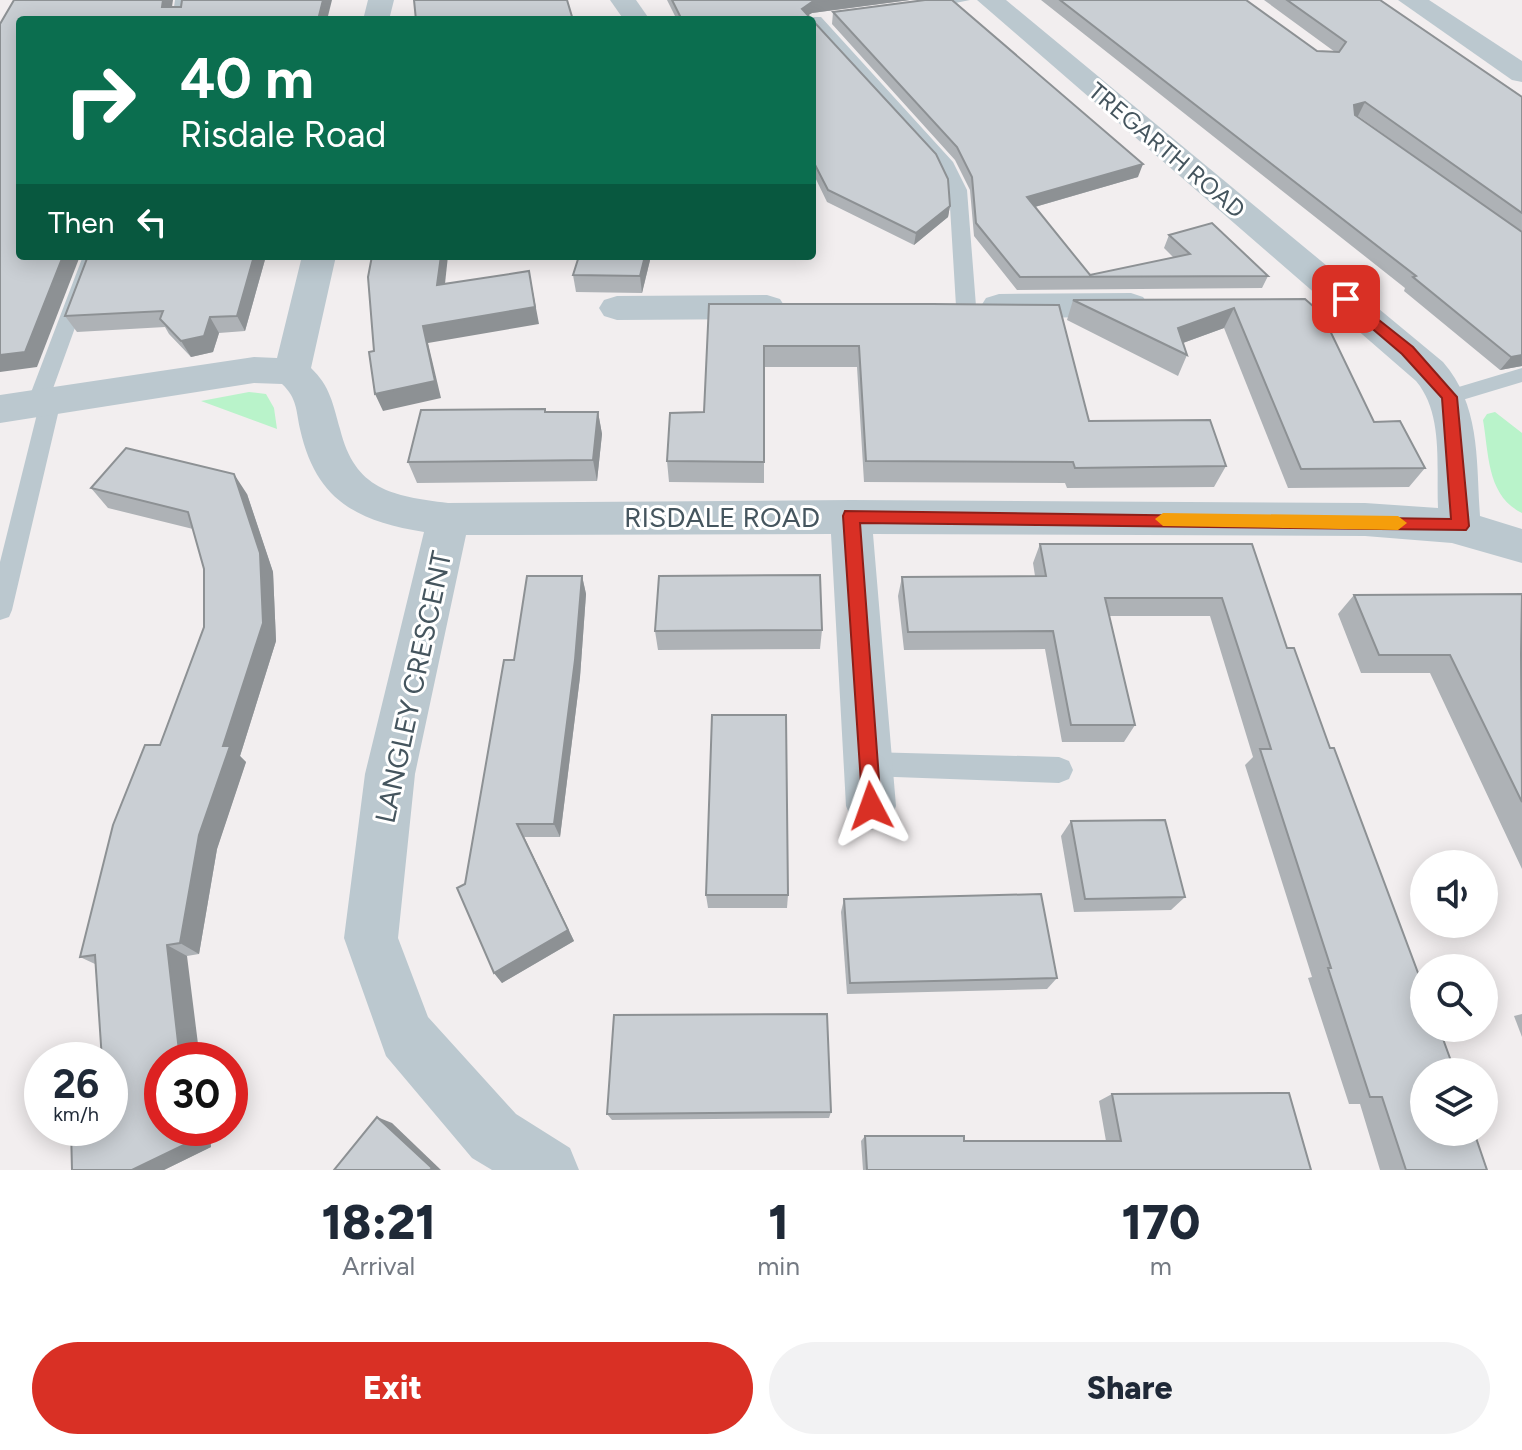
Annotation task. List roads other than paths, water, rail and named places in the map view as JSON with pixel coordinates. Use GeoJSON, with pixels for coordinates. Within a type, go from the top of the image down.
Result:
{"type":"FeatureCollection","features":[{"type":"Feature","properties":{"kind":"street","name":"TREGARTH ROAD"},"geometry":{"type":"LineString","coordinates":[[990,0],[1408,350],[1449,397]]}},
{"type":"Feature","properties":{"kind":"street"},"geometry":{"type":"LineString","coordinates":[[1411,0],[1522,74]]}},
{"type":"Feature","properties":{"kind":"street"},"geometry":{"type":"LineString","coordinates":[[29,404],[254,370],[292,371],[318,260]]}},
{"type":"Feature","properties":{"kind":"street"},"geometry":{"type":"LineString","coordinates":[[1309,304],[1346,299]]}},
{"type":"Feature","properties":{"kind":"street"},"geometry":{"type":"LineString","coordinates":[[950,306],[1168,305]]}},
{"type":"Feature","properties":{"kind":"street"},"geometry":{"type":"LineString","coordinates":[[617,308],[807,307]]}},
{"type":"Feature","properties":{"kind":"street","name":"RISDALE ROAD"},"geometry":{"type":"LineString","coordinates":[[292,371],[314,392],[332,468],[358,495],[390,513],[448,519],[851,516],[1460,526],[1522,546]]}},
{"type":"Feature","properties":{"kind":"street"},"geometry":{"type":"LineString","coordinates":[[1449,397],[1460,526]]}},
{"type":"Feature","properties":{"kind":"street"},"geometry":{"type":"LineString","coordinates":[[851,516],[869,785]]}},
{"type":"Feature","properties":{"kind":"street","name":"LANGLEY CRESCENT"},"geometry":{"type":"LineString","coordinates":[[448,519],[390,774],[371,938],[406,1036],[494,1136],[548,1170]]}},
{"type":"Feature","properties":{"kind":"lane"},"geometry":{"type":"LineString","coordinates":[[904,8],[963,0]]}},
{"type":"Feature","properties":{"kind":"lane"},"geometry":{"type":"LineString","coordinates":[[819,19],[945,162],[958,190],[950,306]]}},
{"type":"Feature","properties":{"kind":"lane"},"geometry":{"type":"LineString","coordinates":[[0,610],[29,404],[90,260]]}},
{"type":"Feature","properties":{"kind":"lane"},"geometry":{"type":"LineString","coordinates":[[1449,397],[1522,375]]}},
{"type":"Feature","properties":{"kind":"lane"},"geometry":{"type":"LineString","coordinates":[[869,785],[1059,770]]}}]}
